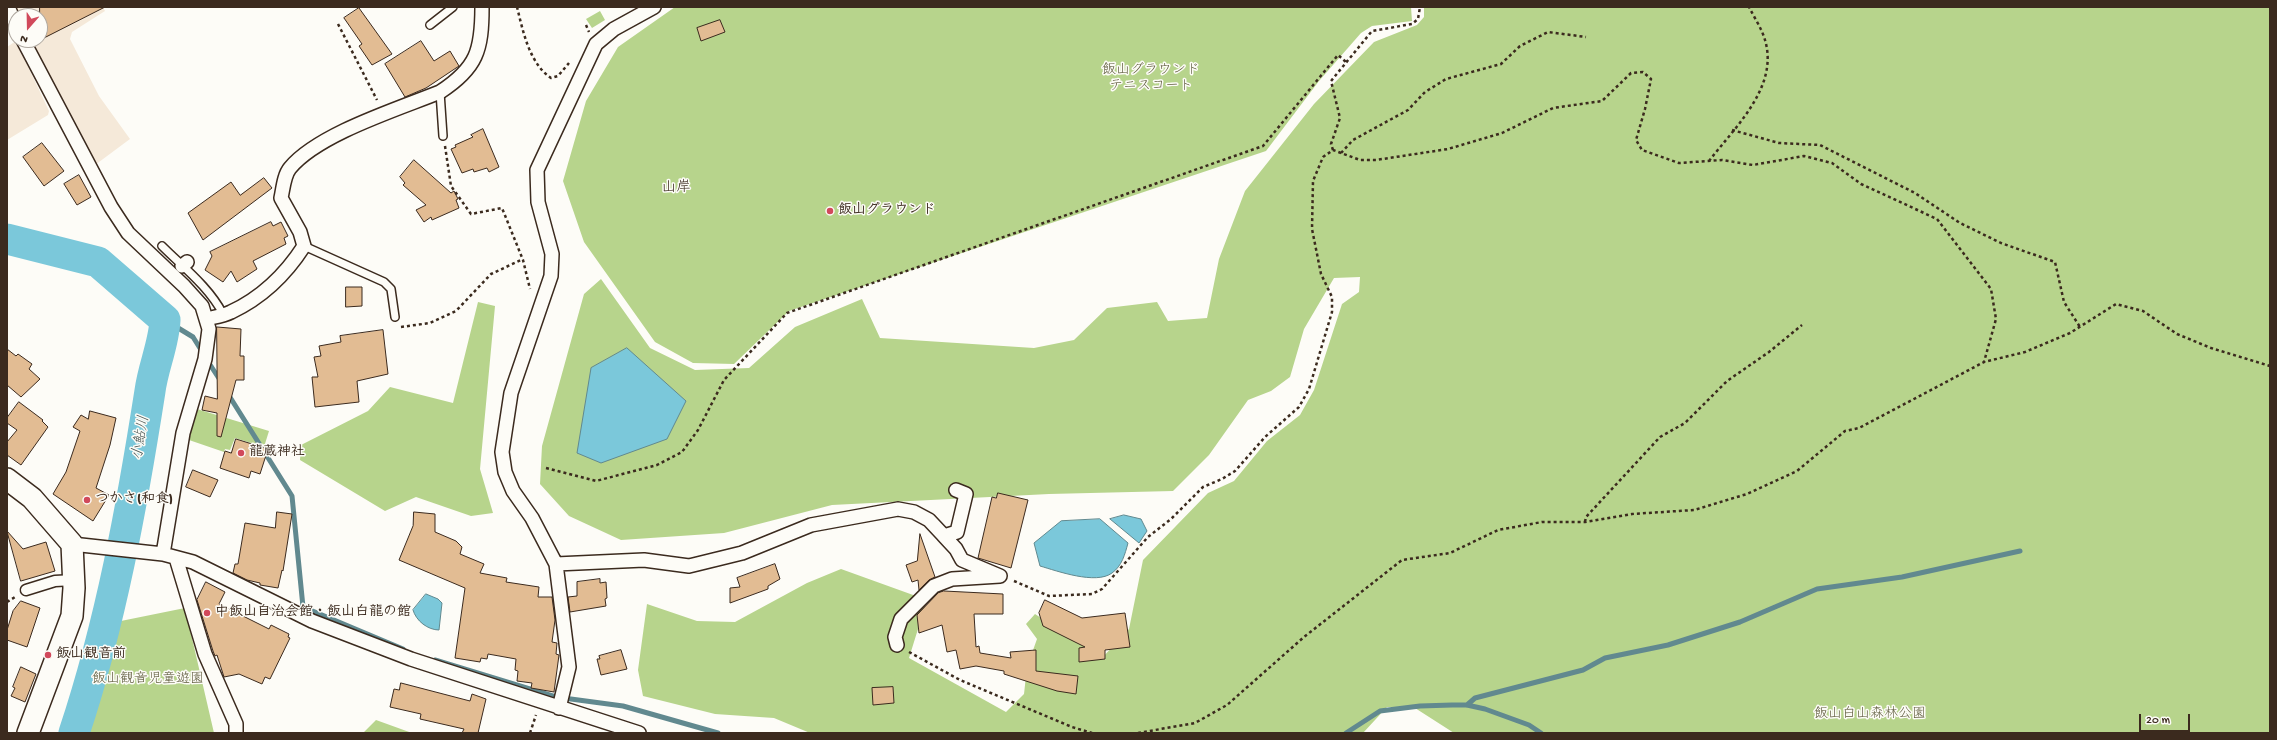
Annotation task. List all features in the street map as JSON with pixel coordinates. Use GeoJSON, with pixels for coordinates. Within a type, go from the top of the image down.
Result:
{"type":"FeatureCollection","features":[{"type":"Feature","properties":{"kind":"main road"},"geometry":{"type":"LineString","coordinates":[[10,487],[32,498],[82,546],[74,580],[72,616],[28,733]]}},
{"type":"Feature","properties":{"kind":"street"},"geometry":{"type":"LineString","coordinates":[[206,319],[230,312],[277,281],[292,264],[304,246],[300,232],[281,198],[288,171],[308,152],[326,140],[440,92],[467,71],[474,62],[479,42],[482,7]]}},
{"type":"Feature","properties":{"kind":"street"},"geometry":{"type":"LineString","coordinates":[[559,708],[569,667],[556,564],[532,518],[513,491],[505,472],[502,452],[511,393],[551,276],[552,254],[538,202],[537,170],[596,44],[614,29],[654,7]]}},
{"type":"Feature","properties":{"kind":"street"},"geometry":{"type":"LineString","coordinates":[[27,48],[111,207],[128,233],[198,301],[202,306],[209,329],[205,358],[183,433],[157,554]]}},
{"type":"Feature","properties":{"kind":"street"},"geometry":{"type":"LineString","coordinates":[[943,535],[956,532],[966,494],[956,490]]}},
{"type":"Feature","properties":{"kind":"street"},"geometry":{"type":"LineString","coordinates":[[556,564],[644,560],[689,566],[742,553],[811,525],[898,509],[914,512],[929,520],[956,549],[962,560],[1000,576]]}},
{"type":"Feature","properties":{"kind":"street"},"geometry":{"type":"LineString","coordinates":[[82,546],[157,554],[192,562],[326,626],[412,659],[639,733]]}},
{"type":"Feature","properties":{"kind":"street"},"geometry":{"type":"LineString","coordinates":[[176,558],[205,654],[236,724],[236,733]]}},
{"type":"Feature","properties":{"kind":"street"},"geometry":{"type":"LineString","coordinates":[[897,645],[895,637],[901,619],[934,586],[952,579],[1000,576]]}},
{"type":"Feature","properties":{"kind":"street"},"geometry":{"type":"LineString","coordinates":[[26,590],[55,581],[74,580]]}},
{"type":"Feature","properties":{"kind":"lane"},"geometry":{"type":"LineString","coordinates":[[430,25],[453,7]]}},
{"type":"Feature","properties":{"kind":"lane"},"geometry":{"type":"LineString","coordinates":[[440,92],[443,136]]}},
{"type":"Feature","properties":{"kind":"lane"},"geometry":{"type":"LineString","coordinates":[[162,246],[185,264],[215,300],[223,314]]}},
{"type":"Feature","properties":{"kind":"lane"},"geometry":{"type":"LineString","coordinates":[[304,246],[384,282],[390,288],[395,317]]}},
{"type":"Feature","properties":{"kind":"path"},"geometry":{"type":"LineString","coordinates":[[517,7],[527,43],[542,71],[550,78],[558,76],[573,58]]}},
{"type":"Feature","properties":{"kind":"path"},"geometry":{"type":"LineString","coordinates":[[1333,150],[1331,144],[1340,118],[1331,82],[1372,30],[1412,24],[1418,19],[1420,7]]}},
{"type":"Feature","properties":{"kind":"path"},"geometry":{"type":"LineString","coordinates":[[1709,161],[1760,94],[1768,65],[1765,40],[1749,7]]}},
{"type":"Feature","properties":{"kind":"path"},"geometry":{"type":"LineString","coordinates":[[338,24],[384,115]]}},
{"type":"Feature","properties":{"kind":"path"},"geometry":{"type":"LineString","coordinates":[[1341,153],[1353,140],[1408,110],[1425,92],[1446,79],[1501,64],[1520,46],[1548,32],[1586,37]]}},
{"type":"Feature","properties":{"kind":"path"},"geometry":{"type":"LineString","coordinates":[[546,468],[596,481],[657,465],[682,452],[698,430],[724,380],[787,313],[1263,146],[1338,55],[1346,62]]}},
{"type":"Feature","properties":{"kind":"path"},"geometry":{"type":"LineString","coordinates":[[1333,150],[1360,160],[1376,160],[1448,149],[1502,133],[1553,108],[1602,101],[1631,73],[1643,72],[1651,79],[1645,109],[1636,140],[1642,150],[1679,163],[1722,160],[1753,165],[1804,156],[1832,163],[1861,184],[1937,219],[1991,289],[1996,319],[1984,362]]}},
{"type":"Feature","properties":{"kind":"path"},"geometry":{"type":"LineString","coordinates":[[1732,130],[1779,143],[1820,145],[1915,193],[1960,223],[2001,243],[2055,262],[2064,302],[2080,327]]}},
{"type":"Feature","properties":{"kind":"path"},"geometry":{"type":"LineString","coordinates":[[443,136],[451,186],[471,214],[502,208],[521,260],[533,300],[541,305]]}},
{"type":"Feature","properties":{"kind":"path"},"geometry":{"type":"LineString","coordinates":[[1000,576],[1049,596],[1092,594],[1102,589],[1148,537],[1171,519],[1203,487],[1222,480],[1235,471],[1265,437],[1299,407],[1309,389],[1332,312],[1332,297],[1321,274],[1312,229],[1313,181],[1323,157],[1333,150]]}},
{"type":"Feature","properties":{"kind":"path"},"geometry":{"type":"LineString","coordinates":[[395,317],[396,327],[430,323],[456,311],[491,274],[521,260]]}},
{"type":"Feature","properties":{"kind":"path"},"geometry":{"type":"LineString","coordinates":[[1138,733],[1195,723],[1227,705],[1304,637],[1402,560],[1450,553],[1498,530],[1542,522],[1585,522],[1632,514],[1694,510],[1747,494],[1797,471],[1845,431],[1859,428],[1984,362],[2025,352],[2080,327],[2116,304],[2142,311],[2176,334],[2211,348],[2270,366]]}},
{"type":"Feature","properties":{"kind":"path"},"geometry":{"type":"LineString","coordinates":[[1585,522],[1586,517],[1660,436],[1685,423],[1727,381],[1769,352],[1802,325]]}},
{"type":"Feature","properties":{"kind":"path"},"geometry":{"type":"LineString","coordinates":[[897,645],[960,680],[1072,727],[1092,733]]}},
{"type":"Feature","properties":{"kind":"path"},"geometry":{"type":"LineString","coordinates":[[530,733],[533,723]]}},
{"type":"Feature","properties":{"kind":"shaded area"},"geometry":{"type":"Polygon","coordinates":[[[103,7],[105,11],[72,32],[70,39],[99,96],[130,139],[95,165],[34,48],[48,48],[48,8],[14,8],[103,7]]]}},
{"type":"Feature","properties":{"kind":"shaded area"},"geometry":{"type":"Polygon","coordinates":[[[7,47],[19,48],[49,111],[48,115],[7,140],[7,47]]]}},
{"type":"Feature","properties":{"kind":"green space","name":"飯山グラウンド"},"geometry":{"type":"Polygon","coordinates":[[[675,7],[1411,7],[1412,21],[1372,26],[1361,33],[1319,81],[1266,151],[789,311],[734,364],[693,363],[655,342],[584,242],[563,181],[586,101],[618,47],[675,7]]]}},
{"type":"Feature","properties":{"kind":"green space","name":"飯山白山森林公園"},"geometry":{"type":"Polygon","coordinates":[[[1424,7],[2270,7],[2270,733],[1454,733],[1415,708],[1387,707],[1363,733],[810,733],[774,718],[715,714],[643,696],[638,670],[647,604],[697,621],[735,622],[807,583],[841,569],[927,600],[909,658],[1006,712],[1024,694],[1027,667],[1037,639],[1026,624],[1035,614],[1102,658],[1129,629],[1143,560],[1208,493],[1234,481],[1267,441],[1300,415],[1314,390],[1342,304],[1359,292],[1360,277],[1334,278],[1304,329],[1290,377],[1271,391],[1248,400],[1209,455],[1173,491],[1049,494],[832,505],[724,533],[621,540],[569,516],[540,484],[542,446],[584,294],[601,279],[650,348],[695,370],[749,368],[795,327],[862,299],[880,338],[1034,348],[1074,340],[1107,308],[1157,302],[1168,321],[1207,318],[1219,259],[1245,191],[1314,104],[1374,42],[1417,25],[1424,17],[1424,7]]]}},
{"type":"Feature","properties":{"kind":"green space"},"geometry":{"type":"Polygon","coordinates":[[[600,11],[605,20],[592,28],[586,19],[600,11]]]}},
{"type":"Feature","properties":{"kind":"green space"},"geometry":{"type":"Polygon","coordinates":[[[478,302],[495,306],[480,469],[493,513],[471,516],[416,497],[385,511],[300,460],[301,445],[368,411],[390,387],[453,403],[478,302]]]}},
{"type":"Feature","properties":{"kind":"green space"},"geometry":{"type":"Polygon","coordinates":[[[197,409],[269,431],[264,447],[235,438],[230,450],[225,449],[224,452],[189,440],[197,409]]]}},
{"type":"Feature","properties":{"kind":"green space","name":"飯山観音児童遊園"},"geometry":{"type":"Polygon","coordinates":[[[185,608],[214,733],[75,733],[111,623],[185,608]]]}},
{"type":"Feature","properties":{"kind":"green space"},"geometry":{"type":"Polygon","coordinates":[[[376,720],[412,733],[363,733],[376,720]]]}},
{"type":"Feature","properties":{"kind":"water"},"geometry":{"type":"Polygon","coordinates":[[[627,348],[686,401],[667,439],[601,463],[577,453],[591,368],[627,348]]]}},
{"type":"Feature","properties":{"kind":"water"},"geometry":{"type":"Polygon","coordinates":[[[1124,515],[1141,519],[1147,531],[1139,543],[1110,519],[1124,515]]]}},
{"type":"Feature","properties":{"kind":"water"},"geometry":{"type":"Polygon","coordinates":[[[1100,519],[1128,543],[1121,563],[1112,573],[1096,578],[1066,574],[1040,566],[1034,543],[1061,521],[1100,519]]]}},
{"type":"Feature","properties":{"kind":"water"},"geometry":{"type":"Polygon","coordinates":[[[426,594],[438,599],[442,603],[439,630],[427,627],[423,624],[417,618],[413,610],[426,594]]]}},
{"type":"Feature","properties":{"kind":"building"},"geometry":{"type":"Polygon","coordinates":[[[105,7],[48,36],[48,8],[40,8],[105,7]]]}},
{"type":"Feature","properties":{"kind":"building"},"geometry":{"type":"Polygon","coordinates":[[[359,8],[392,54],[372,65],[359,46],[362,44],[344,18],[359,8]]]}},
{"type":"Feature","properties":{"kind":"building"},"geometry":{"type":"Polygon","coordinates":[[[720,20],[725,32],[701,41],[697,28],[720,20]]]}},
{"type":"Feature","properties":{"kind":"building"},"geometry":{"type":"Polygon","coordinates":[[[421,41],[434,61],[450,51],[459,66],[426,88],[405,97],[385,64],[421,41]]]}},
{"type":"Feature","properties":{"kind":"building"},"geometry":{"type":"Polygon","coordinates":[[[483,129],[499,167],[489,172],[487,168],[474,172],[473,169],[462,173],[451,149],[456,147],[455,145],[473,137],[471,135],[483,129]]]}},
{"type":"Feature","properties":{"kind":"building"},"geometry":{"type":"Polygon","coordinates":[[[42,143],[64,171],[44,186],[23,157],[42,143]]]}},
{"type":"Feature","properties":{"kind":"building"},"geometry":{"type":"Polygon","coordinates":[[[414,160],[451,193],[454,191],[458,199],[456,200],[459,208],[432,220],[431,217],[424,222],[416,210],[426,205],[403,185],[405,183],[400,177],[414,160]]]}},
{"type":"Feature","properties":{"kind":"building"},"geometry":{"type":"Polygon","coordinates":[[[79,175],[91,197],[77,205],[64,184],[79,175]]]}},
{"type":"Feature","properties":{"kind":"building"},"geometry":{"type":"Polygon","coordinates":[[[264,178],[272,188],[203,240],[188,213],[231,182],[240,195],[264,178]]]}},
{"type":"Feature","properties":{"kind":"building"},"geometry":{"type":"Polygon","coordinates":[[[271,222],[273,226],[281,222],[288,236],[284,238],[286,244],[253,261],[257,269],[237,282],[231,271],[223,282],[205,270],[212,256],[210,252],[271,222]]]}},
{"type":"Feature","properties":{"kind":"building"},"geometry":{"type":"Polygon","coordinates":[[[346,287],[362,287],[362,306],[346,307],[346,287]]]}},
{"type":"Feature","properties":{"kind":"building"},"geometry":{"type":"Polygon","coordinates":[[[217,327],[241,329],[240,356],[244,356],[244,380],[236,380],[221,437],[217,436],[217,413],[202,410],[205,396],[217,399],[217,327]]]}},
{"type":"Feature","properties":{"kind":"building"},"geometry":{"type":"Polygon","coordinates":[[[383,330],[388,374],[357,381],[359,402],[315,407],[312,377],[318,377],[314,357],[321,356],[319,346],[341,342],[340,336],[383,330]]]}},
{"type":"Feature","properties":{"kind":"building"},"geometry":{"type":"Polygon","coordinates":[[[7,349],[16,356],[18,354],[32,364],[29,369],[40,379],[21,397],[7,385],[7,349]]]}},
{"type":"Feature","properties":{"kind":"building"},"geometry":{"type":"Polygon","coordinates":[[[19,402],[43,420],[42,421],[48,427],[21,465],[7,455],[7,442],[17,430],[7,423],[7,418],[19,402]]]}},
{"type":"Feature","properties":{"kind":"building"},"geometry":{"type":"Polygon","coordinates":[[[90,411],[116,418],[110,445],[96,488],[109,495],[93,521],[53,494],[66,472],[80,431],[73,427],[81,415],[88,419],[90,411]]]}},
{"type":"Feature","properties":{"kind":"building"},"geometry":{"type":"Polygon","coordinates":[[[236,439],[268,449],[260,474],[251,471],[249,478],[220,468],[225,451],[231,453],[236,439]]]}},
{"type":"Feature","properties":{"kind":"building"},"geometry":{"type":"Polygon","coordinates":[[[193,470],[218,480],[210,497],[186,487],[193,470]]]}},
{"type":"Feature","properties":{"kind":"building"},"geometry":{"type":"Polygon","coordinates":[[[998,493],[1028,500],[1011,568],[978,558],[992,497],[996,498],[998,493]]]}},
{"type":"Feature","properties":{"kind":"building"},"geometry":{"type":"Polygon","coordinates":[[[277,512],[292,514],[283,571],[282,570],[278,588],[260,585],[260,583],[247,580],[233,573],[235,564],[238,564],[245,523],[275,528],[277,512]]]}},
{"type":"Feature","properties":{"kind":"building"},"geometry":{"type":"Polygon","coordinates":[[[414,512],[435,514],[435,532],[456,541],[462,547],[460,554],[484,564],[480,573],[507,578],[506,582],[539,587],[538,597],[552,597],[555,620],[552,642],[557,643],[556,654],[559,655],[554,692],[531,688],[532,683],[517,681],[518,671],[515,670],[516,659],[488,654],[487,659],[481,658],[480,662],[455,658],[465,588],[399,560],[413,526],[414,512]]]}},
{"type":"Feature","properties":{"kind":"building"},"geometry":{"type":"Polygon","coordinates":[[[7,531],[23,549],[46,542],[55,571],[21,581],[7,531]]]}},
{"type":"Feature","properties":{"kind":"building"},"geometry":{"type":"Polygon","coordinates":[[[920,534],[935,577],[929,580],[919,590],[918,580],[912,582],[906,565],[917,561],[920,534]]]}},
{"type":"Feature","properties":{"kind":"building"},"geometry":{"type":"Polygon","coordinates":[[[775,564],[780,579],[768,586],[768,589],[730,603],[730,588],[740,587],[737,578],[775,564]]]}},
{"type":"Feature","properties":{"kind":"building"},"geometry":{"type":"Polygon","coordinates":[[[600,579],[600,583],[606,582],[606,606],[570,612],[568,597],[577,596],[577,582],[600,579]]]}},
{"type":"Feature","properties":{"kind":"building"},"geometry":{"type":"Polygon","coordinates":[[[206,582],[225,592],[219,604],[269,629],[271,625],[289,634],[288,637],[290,638],[270,679],[265,677],[262,684],[239,674],[224,677],[217,655],[215,656],[213,651],[197,600],[206,582]]]}},
{"type":"Feature","properties":{"kind":"building"},"geometry":{"type":"Polygon","coordinates":[[[944,591],[1003,594],[1003,614],[974,614],[976,647],[979,646],[980,653],[1011,658],[1010,652],[1036,650],[1036,671],[1078,676],[1076,694],[1057,691],[1004,674],[1004,671],[976,666],[960,669],[956,650],[947,652],[942,625],[919,633],[917,615],[938,593],[944,591]]]}},
{"type":"Feature","properties":{"kind":"building"},"geometry":{"type":"Polygon","coordinates":[[[1045,600],[1082,618],[1125,613],[1130,647],[1105,650],[1105,659],[1079,662],[1079,648],[1085,647],[1043,626],[1039,613],[1045,600]]]}},
{"type":"Feature","properties":{"kind":"building"},"geometry":{"type":"Polygon","coordinates":[[[21,601],[40,608],[27,647],[7,640],[7,630],[13,611],[21,601]]]}},
{"type":"Feature","properties":{"kind":"building"},"geometry":{"type":"Polygon","coordinates":[[[621,650],[627,669],[601,675],[597,659],[600,659],[599,656],[621,650]]]}},
{"type":"Feature","properties":{"kind":"building"},"geometry":{"type":"Polygon","coordinates":[[[21,667],[36,674],[25,702],[11,696],[21,667]]]}},
{"type":"Feature","properties":{"kind":"building"},"geometry":{"type":"Polygon","coordinates":[[[401,683],[470,701],[472,694],[486,699],[478,733],[462,733],[464,729],[420,719],[421,714],[390,707],[394,689],[399,690],[401,683]]]}},
{"type":"Feature","properties":{"kind":"building"},"geometry":{"type":"Polygon","coordinates":[[[893,687],[894,703],[873,705],[872,688],[893,687]]]}},
{"type":"Feature","properties":{"kind":"waterway","name":"小鮎川"},"geometry":{"type":"LineString","coordinates":[[7,239],[98,262],[165,320],[163,338],[151,382],[136,477],[110,606],[74,733]]}},
{"type":"Feature","properties":{"kind":"waterway"},"geometry":{"type":"LineString","coordinates":[[165,320],[193,337],[203,353]]}},
{"type":"Feature","properties":{"kind":"waterway"},"geometry":{"type":"LineString","coordinates":[[207,360],[220,380]]}},
{"type":"Feature","properties":{"kind":"waterway"},"geometry":{"type":"LineString","coordinates":[[228,394],[292,496],[303,607],[403,649]]}},
{"type":"Feature","properties":{"kind":"waterway"},"geometry":{"type":"LineString","coordinates":[[1467,705],[1475,698],[1583,670],[1605,658],[1668,645],[1740,622],[1817,589],[1902,577],[2020,551]]}},
{"type":"Feature","properties":{"kind":"waterway"},"geometry":{"type":"LineString","coordinates":[[435,660],[556,697],[623,706],[718,733]]}},
{"type":"Feature","properties":{"kind":"waterway"},"geometry":{"type":"LineString","coordinates":[[1346,733],[1380,711],[1420,706],[1452,705],[1467,705],[1485,709],[1529,725],[1541,733]]}},
{"type":"Feature","properties":{"kind":"place","name":"飯山グラウンド"},"geometry":{"type":"Point","coordinates":[830,211]}},
{"type":"Feature","properties":{"kind":"place","name":"龍蔵神社"},"geometry":{"type":"Point","coordinates":[241,453]}},
{"type":"Feature","properties":{"kind":"place","name":"つかさ(和食)"},"geometry":{"type":"Point","coordinates":[87,500]}},
{"type":"Feature","properties":{"kind":"place","name":"中飯山自治会館・飯山白龍の館"},"geometry":{"type":"Point","coordinates":[207,613]}},
{"type":"Feature","properties":{"kind":"place","name":"飯山観音前"},"geometry":{"type":"Point","coordinates":[48,655]}},
{"type":"Feature","properties":{"kind":"district","name":"山岸"},"geometry":{"type":"Point","coordinates":[676,189]}},
{"type":"Feature","properties":{"kind":"park label","name":"飯山グラウンド テニスコート"},"geometry":{"type":"Point","coordinates":[1151,80]}}]}
